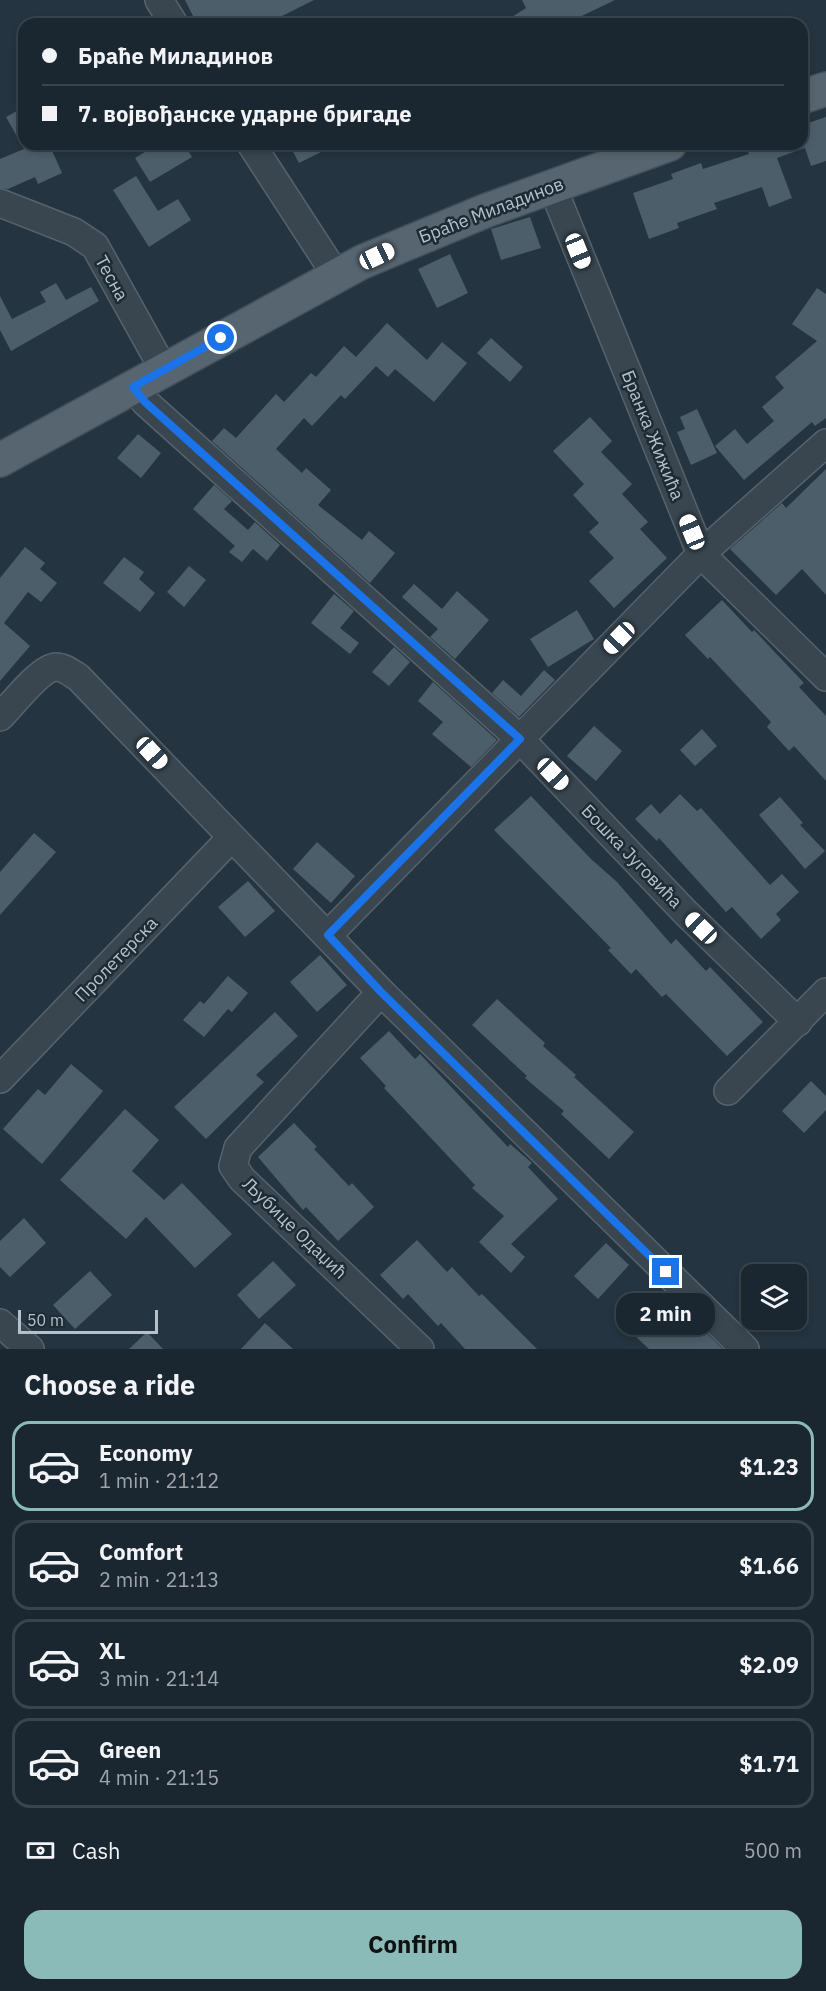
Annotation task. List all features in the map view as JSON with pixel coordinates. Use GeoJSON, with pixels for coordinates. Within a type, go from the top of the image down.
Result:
{"type":"FeatureCollection","features":[{"type":"Feature","properties":{"kind":"main road"},"geometry":{"type":"LineString","coordinates":[[808,95],[826,88]]}},
{"type":"Feature","properties":{"kind":"main road","name":"Браће Миладинов"},"geometry":{"type":"LineString","coordinates":[[0,460],[336,276],[438,230],[653,150]]}},
{"type":"Feature","properties":{"kind":"street"},"geometry":{"type":"LineString","coordinates":[[159,0],[170,18]]}},
{"type":"Feature","properties":{"kind":"street"},"geometry":{"type":"LineString","coordinates":[[256,150],[336,276]]}},
{"type":"Feature","properties":{"kind":"street","name":"Бранка Жижића"},"geometry":{"type":"LineString","coordinates":[[552,186],[701,554],[826,677]]}},
{"type":"Feature","properties":{"kind":"street","name":"Тесна"},"geometry":{"type":"LineString","coordinates":[[0,203],[74,232],[94,246],[164,370]]}},
{"type":"Feature","properties":{"kind":"street","name":"Бошка Југовића"},"geometry":{"type":"LineString","coordinates":[[133,387],[145,402],[520,739],[685,912],[798,1022]]}},
{"type":"Feature","properties":{"kind":"street"},"geometry":{"type":"LineString","coordinates":[[328,935],[701,554],[826,443]]}},
{"type":"Feature","properties":{"kind":"street"},"geometry":{"type":"LineString","coordinates":[[0,717],[42,673],[54,667],[64,668],[88,686],[381,992],[745,1349]]}},
{"type":"Feature","properties":{"kind":"street","name":"Пролетерска"},"geometry":{"type":"LineString","coordinates":[[0,1079],[231,837]]}},
{"type":"Feature","properties":{"kind":"street","name":"Љубице Одаџић"},"geometry":{"type":"LineString","coordinates":[[381,992],[238,1148],[234,1166],[242,1179],[420,1349]]}},
{"type":"Feature","properties":{"kind":"street"},"geometry":{"type":"LineString","coordinates":[[728,1091],[826,992]]}},
{"type":"Feature","properties":{"kind":"street"},"geometry":{"type":"LineString","coordinates":[[0,1323],[30,1349]]}},
{"type":"Feature","properties":{"kind":"building"},"geometry":{"type":"Polygon","coordinates":[[[185,0],[314,0],[278,18],[194,18],[185,0]]]}},
{"type":"Feature","properties":{"kind":"building"},"geometry":{"type":"Polygon","coordinates":[[[522,0],[615,0],[578,18],[510,18],[526,8],[522,0]]]}},
{"type":"Feature","properties":{"kind":"building"},"geometry":{"type":"Polygon","coordinates":[[[18,110],[18,138],[6,117],[18,110]]]}},
{"type":"Feature","properties":{"kind":"building"},"geometry":{"type":"Polygon","coordinates":[[[826,117],[826,161],[811,166],[806,150],[808,150],[808,123],[826,117]]]}},
{"type":"Feature","properties":{"kind":"building"},"geometry":{"type":"Polygon","coordinates":[[[22,150],[52,150],[62,173],[38,184],[35,177],[8,189],[0,188],[0,159],[22,150]]]}},
{"type":"Feature","properties":{"kind":"building"},"geometry":{"type":"Polygon","coordinates":[[[148,150],[188,150],[192,157],[150,182],[135,158],[148,150]]]}},
{"type":"Feature","properties":{"kind":"building"},"geometry":{"type":"Polygon","coordinates":[[[292,150],[325,150],[299,163],[292,150]]]}},
{"type":"Feature","properties":{"kind":"building"},"geometry":{"type":"Polygon","coordinates":[[[747,150],[799,150],[777,158],[792,198],[769,207],[762,187],[714,203],[717,209],[677,223],[679,228],[649,239],[633,193],[673,179],[671,174],[701,163],[703,169],[749,154],[747,150]]]}},
{"type":"Feature","properties":{"kind":"building"},"geometry":{"type":"Polygon","coordinates":[[[136,176],[158,211],[178,199],[191,220],[149,247],[113,190],[136,176]]]}},
{"type":"Feature","properties":{"kind":"building"},"geometry":{"type":"Polygon","coordinates":[[[530,217],[541,248],[501,260],[491,229],[530,217]]]}},
{"type":"Feature","properties":{"kind":"building"},"geometry":{"type":"Polygon","coordinates":[[[450,254],[468,293],[437,308],[418,269],[450,254]]]}},
{"type":"Feature","properties":{"kind":"building"},"geometry":{"type":"Polygon","coordinates":[[[56,283],[66,300],[91,287],[99,301],[11,351],[0,330],[0,296],[12,319],[46,302],[40,292],[56,283]]]}},
{"type":"Feature","properties":{"kind":"building"},"geometry":{"type":"Polygon","coordinates":[[[817,288],[826,294],[826,418],[815,426],[812,422],[744,480],[715,446],[735,429],[747,444],[774,421],[762,407],[784,388],[775,377],[817,341],[792,324],[817,288]]]}},
{"type":"Feature","properties":{"kind":"building"},"geometry":{"type":"Polygon","coordinates":[[[387,323],[427,360],[442,342],[467,363],[434,402],[395,369],[388,377],[376,366],[345,399],[341,395],[312,426],[304,418],[276,449],[302,473],[306,468],[331,490],[318,505],[362,540],[369,531],[395,553],[370,583],[212,441],[224,428],[236,438],[276,394],[284,402],[311,373],[316,377],[344,346],[356,357],[387,323]]]}},
{"type":"Feature","properties":{"kind":"building"},"geometry":{"type":"Polygon","coordinates":[[[491,338],[523,367],[510,382],[477,353],[491,338]]]}},
{"type":"Feature","properties":{"kind":"building"},"geometry":{"type":"Polygon","coordinates":[[[697,409],[717,453],[691,465],[677,432],[685,429],[680,417],[697,409]]]}},
{"type":"Feature","properties":{"kind":"building"},"geometry":{"type":"Polygon","coordinates":[[[590,417],[612,441],[601,452],[632,484],[622,494],[648,522],[640,529],[667,558],[614,608],[589,581],[614,558],[589,532],[599,523],[573,495],[584,484],[553,451],[590,417]]]}},
{"type":"Feature","properties":{"kind":"building"},"geometry":{"type":"Polygon","coordinates":[[[138,434],[161,453],[141,478],[117,458],[138,434]]]}},
{"type":"Feature","properties":{"kind":"building"},"geometry":{"type":"Polygon","coordinates":[[[826,469],[826,595],[802,569],[776,595],[730,549],[782,503],[786,508],[826,469]]]}},
{"type":"Feature","properties":{"kind":"building"},"geometry":{"type":"Polygon","coordinates":[[[214,485],[232,501],[224,509],[248,530],[255,522],[280,545],[267,561],[253,549],[242,562],[229,552],[235,546],[193,509],[214,485]]]}},
{"type":"Feature","properties":{"kind":"building"},"geometry":{"type":"Polygon","coordinates":[[[25,547],[45,563],[40,569],[57,583],[41,602],[28,592],[4,623],[30,646],[0,681],[0,578],[25,547]]]}},
{"type":"Feature","properties":{"kind":"building"},"geometry":{"type":"Polygon","coordinates":[[[124,557],[144,572],[139,579],[155,593],[140,612],[103,583],[124,557]]]}},
{"type":"Feature","properties":{"kind":"building"},"geometry":{"type":"Polygon","coordinates":[[[189,566],[206,580],[184,607],[167,592],[189,566]]]}},
{"type":"Feature","properties":{"kind":"building"},"geometry":{"type":"Polygon","coordinates":[[[414,584],[442,609],[457,591],[489,620],[455,659],[430,637],[438,629],[402,597],[414,584]]]}},
{"type":"Feature","properties":{"kind":"building"},"geometry":{"type":"Polygon","coordinates":[[[334,594],[354,611],[340,628],[359,643],[350,654],[311,623],[334,594]]]}},
{"type":"Feature","properties":{"kind":"building"},"geometry":{"type":"Polygon","coordinates":[[[722,600],[804,683],[799,687],[826,716],[826,781],[794,746],[789,751],[767,727],[771,722],[710,657],[708,659],[685,635],[722,600]]]}},
{"type":"Feature","properties":{"kind":"building"},"geometry":{"type":"Polygon","coordinates":[[[577,610],[594,639],[548,667],[530,639],[577,610]]]}},
{"type":"Feature","properties":{"kind":"building"},"geometry":{"type":"Polygon","coordinates":[[[394,647],[410,662],[389,686],[372,672],[394,647]]]}},
{"type":"Feature","properties":{"kind":"building"},"geometry":{"type":"Polygon","coordinates":[[[544,670],[555,680],[519,717],[492,693],[503,680],[521,696],[544,670]]]}},
{"type":"Feature","properties":{"kind":"building"},"geometry":{"type":"Polygon","coordinates":[[[433,682],[497,740],[471,767],[432,734],[443,722],[418,701],[433,682]]]}},
{"type":"Feature","properties":{"kind":"building"},"geometry":{"type":"Polygon","coordinates":[[[594,726],[622,751],[596,781],[567,756],[594,726]]]}},
{"type":"Feature","properties":{"kind":"building"},"geometry":{"type":"Polygon","coordinates":[[[702,729],[717,746],[695,766],[680,750],[702,729]]]}},
{"type":"Feature","properties":{"kind":"building"},"geometry":{"type":"Polygon","coordinates":[[[680,794],[697,811],[701,808],[770,885],[782,874],[799,892],[776,914],[781,920],[761,939],[732,907],[726,912],[659,838],[657,841],[635,819],[651,804],[660,814],[680,794]]]}},
{"type":"Feature","properties":{"kind":"building"},"geometry":{"type":"Polygon","coordinates":[[[531,796],[591,859],[617,882],[671,944],[676,939],[706,971],[710,967],[763,1022],[727,1056],[666,994],[662,997],[636,969],[631,974],[608,950],[611,948],[494,830],[531,796]]]}},
{"type":"Feature","properties":{"kind":"building"},"geometry":{"type":"Polygon","coordinates":[[[780,797],[803,823],[800,825],[825,851],[805,869],[759,815],[780,797]]]}},
{"type":"Feature","properties":{"kind":"building"},"geometry":{"type":"Polygon","coordinates":[[[34,833],[56,852],[0,915],[0,872],[34,833]]]}},
{"type":"Feature","properties":{"kind":"building"},"geometry":{"type":"Polygon","coordinates":[[[317,842],[355,876],[331,903],[293,869],[317,842]]]}},
{"type":"Feature","properties":{"kind":"building"},"geometry":{"type":"Polygon","coordinates":[[[248,881],[275,911],[245,937],[218,907],[248,881]]]}},
{"type":"Feature","properties":{"kind":"building"},"geometry":{"type":"Polygon","coordinates":[[[320,955],[347,985],[317,1012],[290,982],[320,955]]]}},
{"type":"Feature","properties":{"kind":"building"},"geometry":{"type":"Polygon","coordinates":[[[228,976],[248,993],[232,1012],[228,1009],[204,1037],[183,1020],[200,1001],[204,1004],[228,976]]]}},
{"type":"Feature","properties":{"kind":"building"},"geometry":{"type":"Polygon","coordinates":[[[497,999],[545,1043],[543,1046],[576,1075],[574,1077],[634,1132],[609,1159],[561,1114],[564,1111],[525,1078],[527,1076],[472,1025],[497,999]]]}},
{"type":"Feature","properties":{"kind":"building"},"geometry":{"type":"Polygon","coordinates":[[[275,1012],[298,1036],[256,1075],[264,1082],[206,1139],[174,1107],[275,1012]]]}},
{"type":"Feature","properties":{"kind":"building"},"geometry":{"type":"Polygon","coordinates":[[[389,1031],[415,1059],[420,1054],[508,1147],[510,1144],[532,1163],[528,1167],[558,1199],[511,1244],[525,1257],[511,1273],[479,1242],[504,1216],[472,1188],[475,1185],[384,1088],[386,1086],[360,1058],[389,1031]]]}},
{"type":"Feature","properties":{"kind":"building"},"geometry":{"type":"Polygon","coordinates":[[[71,1064],[103,1091],[42,1164],[3,1129],[38,1089],[45,1095],[71,1064]]]}},
{"type":"Feature","properties":{"kind":"building"},"geometry":{"type":"Polygon","coordinates":[[[811,1081],[826,1096],[826,1110],[804,1133],[782,1111],[811,1081]]]}},
{"type":"Feature","properties":{"kind":"building"},"geometry":{"type":"Polygon","coordinates":[[[125,1109],[159,1140],[132,1171],[164,1200],[182,1183],[232,1234],[195,1268],[146,1217],[126,1239],[60,1180],[125,1109]]]}},
{"type":"Feature","properties":{"kind":"building"},"geometry":{"type":"Polygon","coordinates":[[[294,1123],[317,1147],[314,1149],[349,1186],[352,1183],[374,1207],[338,1241],[306,1207],[303,1210],[258,1157],[294,1123]]]}},
{"type":"Feature","properties":{"kind":"building"},"geometry":{"type":"Polygon","coordinates":[[[24,1218],[46,1243],[10,1277],[0,1267],[0,1241],[24,1218]]]}},
{"type":"Feature","properties":{"kind":"building"},"geometry":{"type":"Polygon","coordinates":[[[417,1240],[447,1272],[452,1267],[479,1296],[482,1294],[537,1349],[465,1349],[441,1323],[438,1326],[408,1294],[403,1299],[380,1275],[417,1240]]]}},
{"type":"Feature","properties":{"kind":"building"},"geometry":{"type":"Polygon","coordinates":[[[606,1243],[629,1265],[598,1299],[574,1276],[606,1243]]]}},
{"type":"Feature","properties":{"kind":"building"},"geometry":{"type":"Polygon","coordinates":[[[273,1261],[296,1285],[259,1319],[237,1295],[273,1261]]]}},
{"type":"Feature","properties":{"kind":"building"},"geometry":{"type":"Polygon","coordinates":[[[90,1271],[112,1295],[75,1329],[53,1305],[90,1271]]]}},
{"type":"Feature","properties":{"kind":"building"},"geometry":{"type":"Polygon","coordinates":[[[665,1300],[698,1332],[701,1328],[723,1349],[649,1349],[633,1334],[665,1300]]]}},
{"type":"Feature","properties":{"kind":"building"},"geometry":{"type":"Polygon","coordinates":[[[265,1323],[293,1349],[241,1349],[265,1323]]]}},
{"type":"Feature","properties":{"kind":"building"},"geometry":{"type":"Polygon","coordinates":[[[147,1332],[163,1349],[129,1349],[147,1332]]]}},
{"type":"Feature","properties":{"kind":"route"},"geometry":{"type":"LineString","coordinates":[[221,338],[133,387],[145,402],[520,739],[328,935],[381,992],[666,1272]]}}]}
